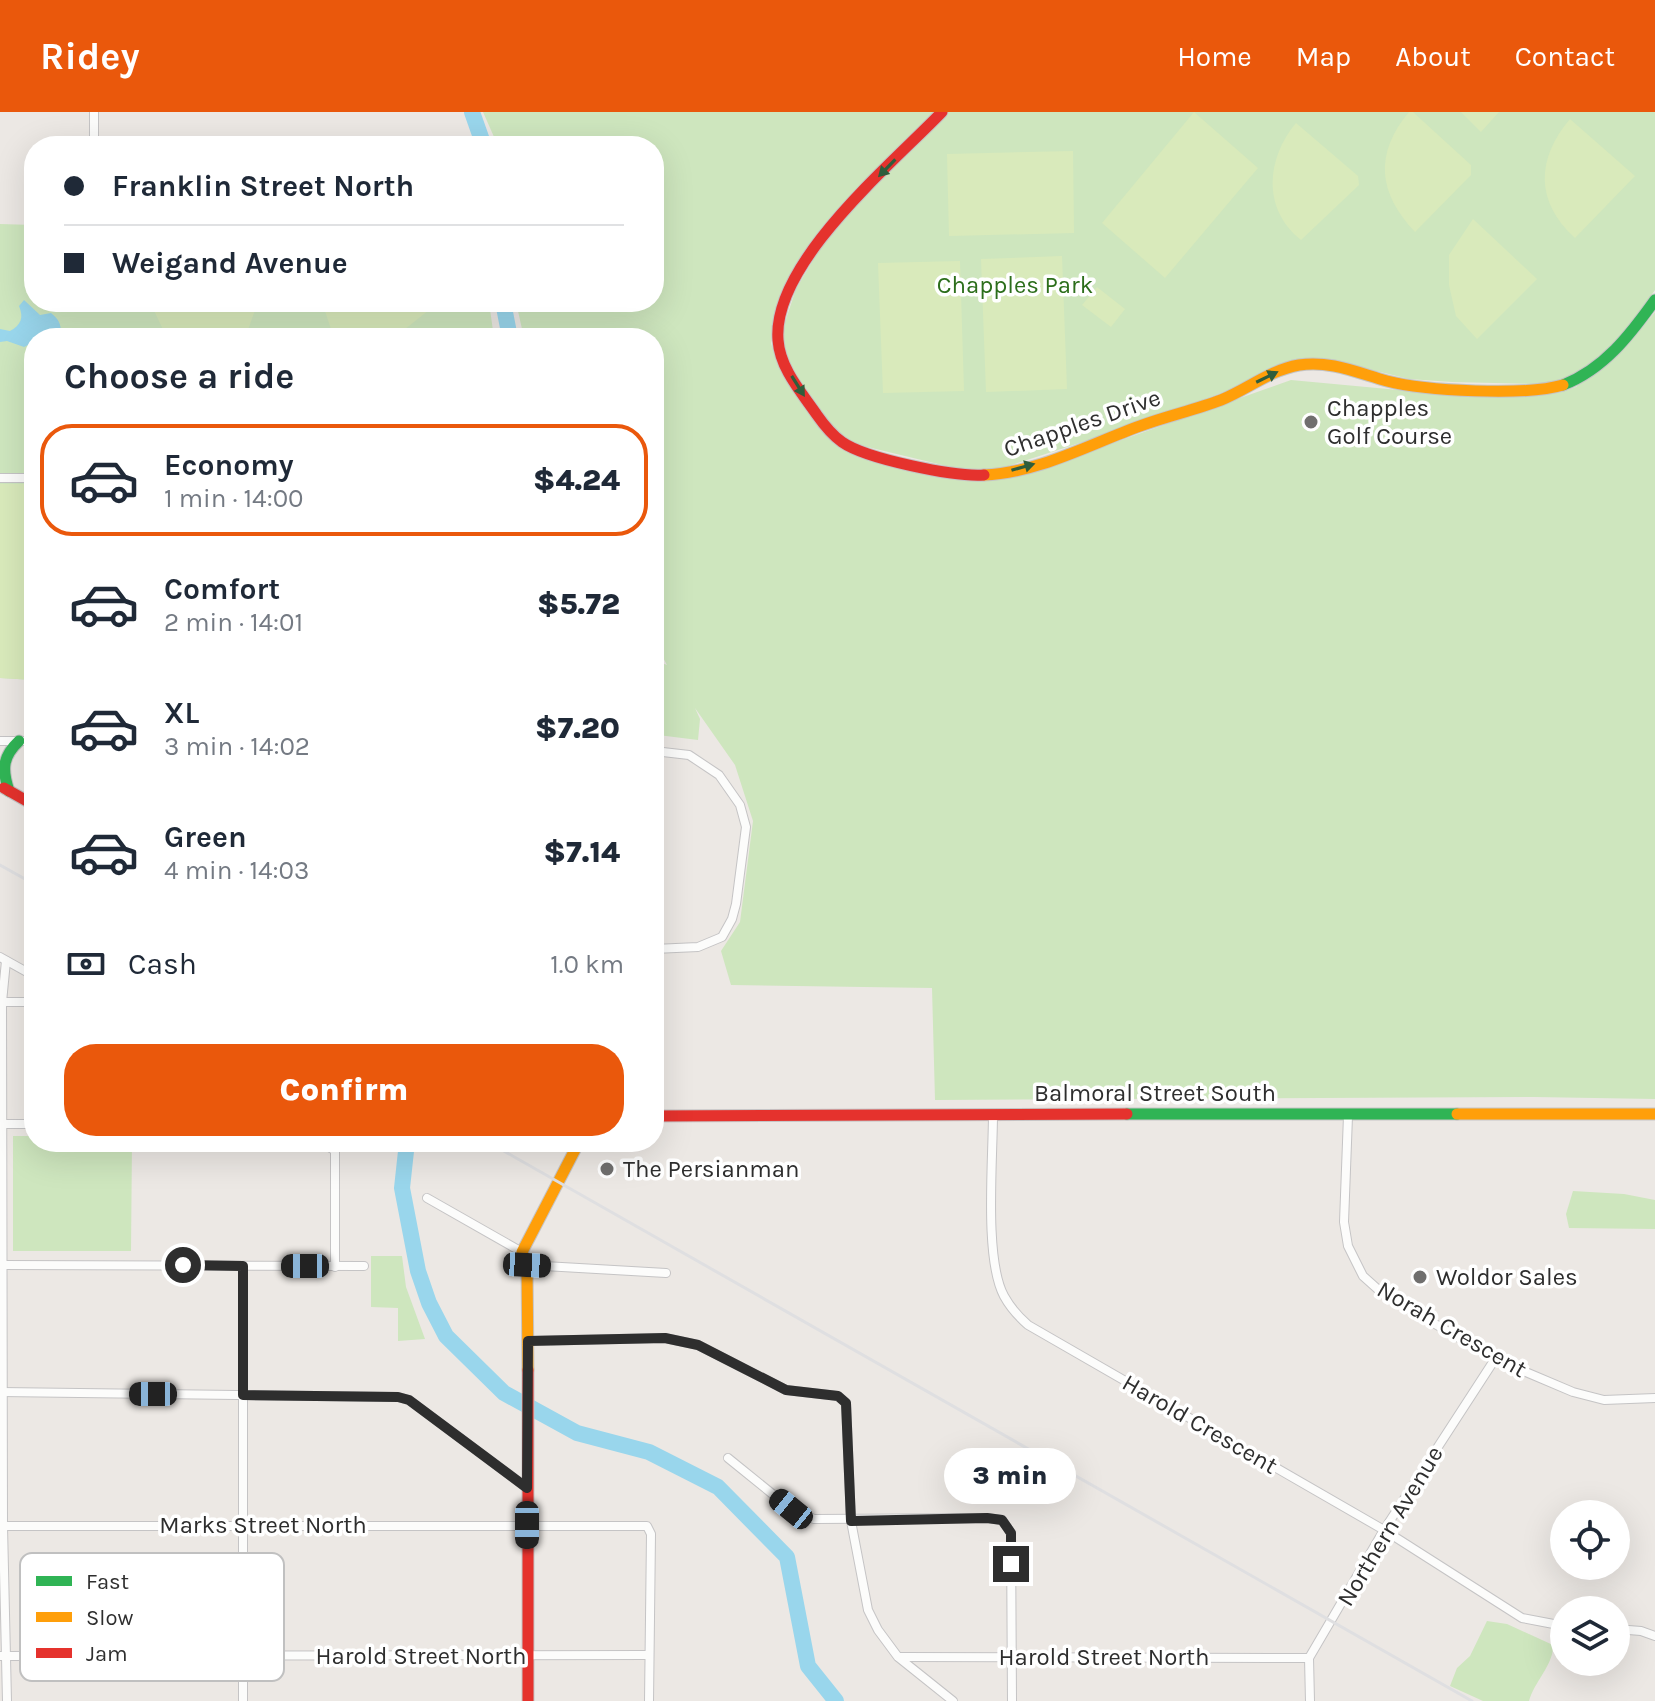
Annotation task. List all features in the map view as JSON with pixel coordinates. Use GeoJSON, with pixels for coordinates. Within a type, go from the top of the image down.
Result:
{"type":"FeatureCollection","features":[{"type":"Feature","properties":{"kind":"street"},"geometry":{"type":"LineString","coordinates":[[94,112],[94,136]]}},
{"type":"Feature","properties":{"kind":"street","name":"Chapples Drive"},"geometry":{"type":"LineString","coordinates":[[942,112],[813,249],[790,291],[778,332],[786,366],[828,433],[844,444],[876,456],[968,476],[999,473],[1062,455],[1222,399],[1288,367],[1301,364],[1317,363],[1419,386],[1517,390],[1555,388],[1575,381],[1594,368],[1629,335],[1655,300]]}},
{"type":"Feature","properties":{"kind":"street"},"geometry":{"type":"LineString","coordinates":[[0,478],[24,478]]}},
{"type":"Feature","properties":{"kind":"street"},"geometry":{"type":"LineString","coordinates":[[0,741],[24,741]]}},
{"type":"Feature","properties":{"kind":"street"},"geometry":{"type":"LineString","coordinates":[[19,741],[3,759],[4,788],[24,799]]}},
{"type":"Feature","properties":{"kind":"street"},"geometry":{"type":"LineString","coordinates":[[664,752],[689,755],[719,775],[740,805],[746,827],[736,904],[722,937],[698,947],[664,949]]}},
{"type":"Feature","properties":{"kind":"street"},"geometry":{"type":"LineString","coordinates":[[7,1701],[3,1656],[2,1526],[3,959],[24,971]]}},
{"type":"Feature","properties":{"kind":"street"},"geometry":{"type":"LineString","coordinates":[[1,1002],[24,1002]]}},
{"type":"Feature","properties":{"kind":"street","name":"Harold Crescent"},"geometry":{"type":"LineString","coordinates":[[993,1114],[992,1252],[1003,1294],[1018,1316],[1042,1333],[1384,1530],[1522,1618],[1550,1623]]}},
{"type":"Feature","properties":{"kind":"street","name":"Balmoral Street South"},"geometry":{"type":"LineString","coordinates":[[664,1116],[1655,1114]]}},
{"type":"Feature","properties":{"kind":"street","name":"Norah Crescent"},"geometry":{"type":"LineString","coordinates":[[1348,1116],[1344,1222],[1348,1246],[1363,1276],[1382,1293],[1495,1359],[1573,1392],[1604,1400],[1655,1398]]}},
{"type":"Feature","properties":{"kind":"street"},"geometry":{"type":"LineString","coordinates":[[1,1124],[24,1124]]}},
{"type":"Feature","properties":{"kind":"street"},"geometry":{"type":"LineString","coordinates":[[335,1152],[335,1267]]}},
{"type":"Feature","properties":{"kind":"street"},"geometry":{"type":"LineString","coordinates":[[522,1252],[574,1152]]}},
{"type":"Feature","properties":{"kind":"street"},"geometry":{"type":"LineString","coordinates":[[427,1198],[522,1252],[527,1265],[528,1701]]}},
{"type":"Feature","properties":{"kind":"street"},"geometry":{"type":"LineString","coordinates":[[1,1265],[364,1266]]}},
{"type":"Feature","properties":{"kind":"street"},"geometry":{"type":"LineString","coordinates":[[527,1265],[666,1273]]}},
{"type":"Feature","properties":{"kind":"street"},"geometry":{"type":"LineString","coordinates":[[243,1266],[243,1553]]}},
{"type":"Feature","properties":{"kind":"street"},"geometry":{"type":"LineString","coordinates":[[528,1341],[665,1338],[684,1341],[698,1345],[786,1390],[838,1396],[846,1403],[851,1521],[868,1610],[898,1657],[953,1701]]}},
{"type":"Feature","properties":{"kind":"street","name":"Northern Avenue"},"geometry":{"type":"LineString","coordinates":[[1309,1658],[1384,1530],[1495,1359]]}},
{"type":"Feature","properties":{"kind":"street"},"geometry":{"type":"LineString","coordinates":[[2,1392],[398,1397],[409,1400],[527,1488]]}},
{"type":"Feature","properties":{"kind":"street"},"geometry":{"type":"LineString","coordinates":[[728,1458],[791,1509],[806,1517],[851,1521],[1002,1520],[1011,1533],[1012,1701]]}},
{"type":"Feature","properties":{"kind":"street","name":"Marks Street North"},"geometry":{"type":"LineString","coordinates":[[2,1526],[641,1525],[650,1529],[649,1655]]}},
{"type":"Feature","properties":{"kind":"street"},"geometry":{"type":"LineString","coordinates":[[1630,1630],[1655,1636]]}},
{"type":"Feature","properties":{"kind":"street"},"geometry":{"type":"LineString","coordinates":[[649,1655],[649,1701]]}},
{"type":"Feature","properties":{"kind":"street","name":"Harold Street North"},"geometry":{"type":"LineString","coordinates":[[284,1657],[649,1655]]}},
{"type":"Feature","properties":{"kind":"street","name":"Harold Street North"},"geometry":{"type":"LineString","coordinates":[[898,1657],[1309,1658]]}},
{"type":"Feature","properties":{"kind":"street"},"geometry":{"type":"LineString","coordinates":[[1309,1658],[1310,1701]]}},
{"type":"Feature","properties":{"kind":"green space","name":"Chapples Golf Course"},"geometry":{"type":"Polygon","coordinates":[[[483,112],[935,112],[895,152],[939,112],[1655,112],[1655,290],[1613,345],[1577,374],[1563,380],[1537,384],[1409,379],[1327,359],[1303,358],[1148,421],[999,469],[963,470],[851,443],[838,435],[806,393],[782,342],[784,325],[796,289],[822,245],[844,220],[850,200],[825,225],[795,268],[773,323],[771,343],[775,356],[818,425],[833,443],[855,455],[965,480],[1079,455],[1291,380],[1431,393],[1512,396],[1558,393],[1576,387],[1627,346],[1655,312],[1655,1099],[935,1100],[932,988],[731,985],[721,951],[740,922],[753,821],[735,765],[695,708],[700,719],[698,740],[664,736],[664,664],[667,665],[664,659],[664,328],[522,328],[518,312],[664,312],[664,136],[494,136],[483,112]]]}},
{"type":"Feature","properties":{"kind":"green space"},"geometry":{"type":"Polygon","coordinates":[[[1194,112],[1258,168],[1165,278],[1102,223],[1194,112]]]}},
{"type":"Feature","properties":{"kind":"green space"},"geometry":{"type":"Polygon","coordinates":[[[1409,112],[1413,112],[1471,165],[1471,175],[1415,232],[1394,203],[1385,173],[1390,143],[1409,112]]]}},
{"type":"Feature","properties":{"kind":"green space"},"geometry":{"type":"Polygon","coordinates":[[[1461,112],[1499,112],[1481,132],[1461,112]]]}},
{"type":"Feature","properties":{"kind":"green space"},"geometry":{"type":"Polygon","coordinates":[[[1570,119],[1635,176],[1575,238],[1553,210],[1545,180],[1551,149],[1570,119]]]}},
{"type":"Feature","properties":{"kind":"green space"},"geometry":{"type":"Polygon","coordinates":[[[1296,123],[1358,176],[1359,185],[1301,240],[1288,228],[1280,214],[1274,199],[1273,183],[1279,152],[1296,123]]]}},
{"type":"Feature","properties":{"kind":"green space"},"geometry":{"type":"Polygon","coordinates":[[[1073,151],[1074,233],[949,236],[947,154],[1073,151]]]}},
{"type":"Feature","properties":{"kind":"green space"},"geometry":{"type":"Polygon","coordinates":[[[1473,219],[1537,279],[1477,339],[1456,316],[1449,285],[1449,255],[1473,219]]]}},
{"type":"Feature","properties":{"kind":"green space"},"geometry":{"type":"Polygon","coordinates":[[[0,224],[24,225],[24,312],[490,312],[493,328],[24,328],[24,679],[0,678],[0,224]]]}},
{"type":"Feature","properties":{"kind":"green space","name":"Chapples Park"},"geometry":{"type":"Polygon","coordinates":[[[1062,256],[1067,389],[986,392],[981,259],[1062,256]]]}},
{"type":"Feature","properties":{"kind":"green space"},"geometry":{"type":"Polygon","coordinates":[[[960,261],[964,391],[883,393],[878,263],[960,261]]]}},
{"type":"Feature","properties":{"kind":"green space"},"geometry":{"type":"Polygon","coordinates":[[[1097,287],[1125,309],[1111,327],[1082,305],[1097,287]]]}},
{"type":"Feature","properties":{"kind":"green space"},"geometry":{"type":"Polygon","coordinates":[[[155,312],[254,312],[249,328],[162,328],[155,312]]]}},
{"type":"Feature","properties":{"kind":"green space"},"geometry":{"type":"Polygon","coordinates":[[[325,312],[426,312],[406,328],[331,328],[325,312]]]}},
{"type":"Feature","properties":{"kind":"green space"},"geometry":{"type":"Polygon","coordinates":[[[0,484],[24,484],[24,679],[0,678],[0,484]]]}},
{"type":"Feature","properties":{"kind":"green space"},"geometry":{"type":"Polygon","coordinates":[[[13,1136],[24,1136],[24,1152],[132,1152],[131,1251],[13,1251],[13,1136]]]}},
{"type":"Feature","properties":{"kind":"green space"},"geometry":{"type":"Polygon","coordinates":[[[1573,1191],[1624,1194],[1655,1200],[1655,1229],[1569,1228],[1566,1214],[1573,1191]]]}},
{"type":"Feature","properties":{"kind":"green space"},"geometry":{"type":"Polygon","coordinates":[[[371,1256],[402,1256],[406,1287],[425,1339],[398,1341],[398,1308],[371,1307],[371,1256]]]}},
{"type":"Feature","properties":{"kind":"green space"},"geometry":{"type":"Polygon","coordinates":[[[1487,1621],[1507,1624],[1550,1644],[1550,1659],[1529,1701],[1483,1701],[1450,1686],[1457,1668],[1470,1656],[1487,1621]]]}},
{"type":"Feature","properties":{"kind":"water"},"geometry":{"type":"Polygon","coordinates":[[[24,300],[24,312],[40,315],[51,313],[61,328],[24,328],[24,347],[7,341],[0,342],[0,329],[10,331],[19,324],[19,306],[24,300]]]}},
{"type":"Feature","properties":{"kind":"waterway"},"geometry":{"type":"LineString","coordinates":[[472,112],[480,136]]}},
{"type":"Feature","properties":{"kind":"waterway"},"geometry":{"type":"LineString","coordinates":[[505,312],[508,328]]}},
{"type":"Feature","properties":{"kind":"waterway"},"geometry":{"type":"LineString","coordinates":[[406,1152],[402,1188],[418,1271],[429,1303],[446,1336],[504,1393],[577,1433],[649,1452],[718,1487],[787,1557],[808,1666],[836,1701]]}},
{"type":"Feature","properties":{"kind":"railway"},"geometry":{"type":"LineString","coordinates":[[0,865],[24,878]]}},
{"type":"Feature","properties":{"kind":"railway"},"geometry":{"type":"LineString","coordinates":[[506,1152],[1472,1701]]}},
{"type":"Feature","properties":{"kind":"traffic: fast"},"geometry":{"type":"LineString","coordinates":[[1563,385],[1604,360],[1626,338],[1655,300]]}},
{"type":"Feature","properties":{"kind":"traffic: fast"},"geometry":{"type":"LineString","coordinates":[[9,791],[5,764],[19,741]]}},
{"type":"Feature","properties":{"kind":"traffic: fast"},"geometry":{"type":"LineString","coordinates":[[1127,1114],[1457,1114]]}},
{"type":"Feature","properties":{"kind":"traffic: slow"},"geometry":{"type":"LineString","coordinates":[[984,475],[1044,463],[1140,426],[1221,400],[1269,375],[1299,365],[1333,366],[1387,381],[1450,390],[1525,390],[1563,385]]}},
{"type":"Feature","properties":{"kind":"traffic: slow"},"geometry":{"type":"LineString","coordinates":[[1457,1114],[1655,1114]]}},
{"type":"Feature","properties":{"kind":"traffic: slow"},"geometry":{"type":"LineString","coordinates":[[528,1370],[527,1265],[522,1252],[574,1152]]}},
{"type":"Feature","properties":{"kind":"traffic: jam"},"geometry":{"type":"LineString","coordinates":[[942,112],[867,187],[814,248],[794,279],[781,310],[778,340],[783,361],[793,380],[825,426],[842,442],[870,455],[911,466],[984,475]]}},
{"type":"Feature","properties":{"kind":"traffic: jam"},"geometry":{"type":"LineString","coordinates":[[4,788],[24,799]]}},
{"type":"Feature","properties":{"kind":"traffic: jam"},"geometry":{"type":"LineString","coordinates":[[664,1116],[1127,1114]]}},
{"type":"Feature","properties":{"kind":"traffic: jam"},"geometry":{"type":"LineString","coordinates":[[528,1370],[528,1701]]}},
{"type":"Feature","properties":{"kind":"place","name":"Chapples Golf Course"},"geometry":{"type":"Point","coordinates":[1311,422]}},
{"type":"Feature","properties":{"kind":"place","name":"The Persianman"},"geometry":{"type":"Point","coordinates":[607,1169]}},
{"type":"Feature","properties":{"kind":"place","name":"Woldor Sales"},"geometry":{"type":"Point","coordinates":[1420,1277]}},
{"type":"Feature","properties":{"kind":"route"},"geometry":{"type":"LineString","coordinates":[[183,1265],[243,1266],[243,1395],[398,1397],[409,1400],[527,1488],[528,1341],[665,1338],[684,1341],[698,1345],[786,1390],[838,1396],[846,1403],[851,1521],[1002,1520],[1011,1533],[1011,1564]]}}]}
